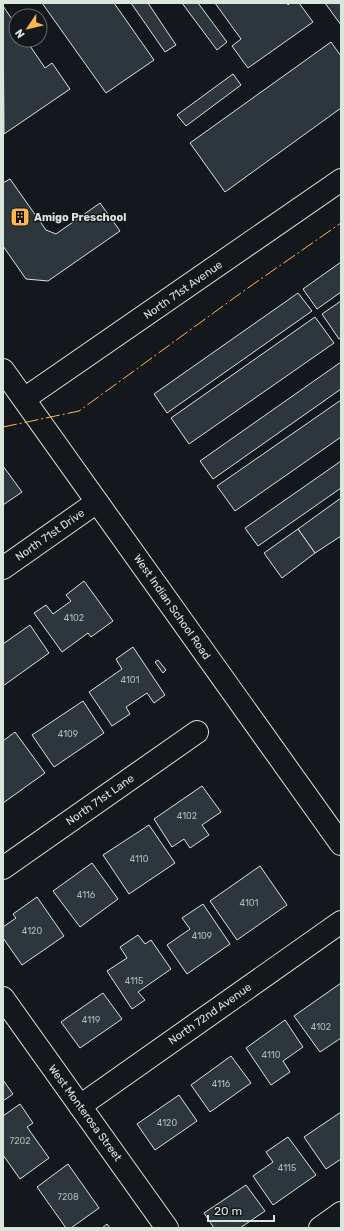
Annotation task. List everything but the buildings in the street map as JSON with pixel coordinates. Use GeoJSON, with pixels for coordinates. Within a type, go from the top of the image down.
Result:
{"type":"FeatureCollection","features":[{"type":"Feature","properties":{"kind":"street","name":"North 71st Avenue"},"geometry":{"type":"LineString","coordinates":[[24,399],[341,180]]}},
{"type":"Feature","properties":{"kind":"street","name":"West Indian School Road"},"geometry":{"type":"LineString","coordinates":[[3,370],[341,844]]}},
{"type":"Feature","properties":{"kind":"street","name":"North 71st Drive"},"geometry":{"type":"LineString","coordinates":[[3,568],[98,502]]}},
{"type":"Feature","properties":{"kind":"street","name":"North 71st Lane"},"geometry":{"type":"LineString","coordinates":[[3,868],[197,732]]}},
{"type":"Feature","properties":{"kind":"street","name":"North 72nd Avenue"},"geometry":{"type":"LineString","coordinates":[[80,1106],[341,922]]}},
{"type":"Feature","properties":{"kind":"street","name":"West Monterosa Street"},"geometry":{"type":"LineString","coordinates":[[3,998],[167,1228]]}},
{"type":"Feature","properties":{"kind":"street"},"geometry":{"type":"LineString","coordinates":[[320,1228],[341,1213]]}},
{"type":"Feature","properties":{"kind":"power"},"geometry":{"type":"LineString","coordinates":[[3,427],[79,411],[245,290],[341,223]]}},
{"type":"Feature","properties":{"kind":"place","name":"Amigo Preschool"},"geometry":{"type":"Point","coordinates":[20,217]}}]}
